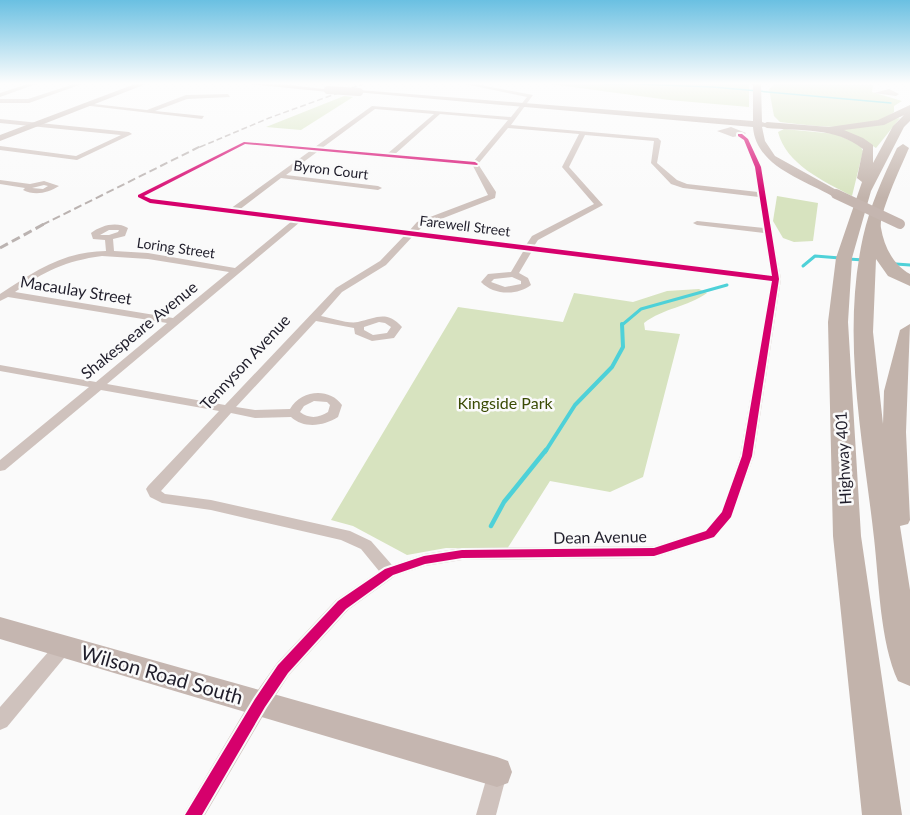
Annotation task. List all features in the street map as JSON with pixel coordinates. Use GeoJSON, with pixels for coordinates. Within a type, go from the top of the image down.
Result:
{"type":"FeatureCollection","features":[{"type":"Feature","properties":{"kind":"highway"},"geometry":{"type":"LineString","coordinates":[[761,125],[846,127],[882,122]]}},
{"type":"Feature","properties":{"kind":"highway","name":"Highway 401"},"geometry":{"type":"LineString","coordinates":[[882,815],[847,536],[838,334],[844,258],[864,191],[903,122]]}},
{"type":"Feature","properties":{"kind":"highway"},"geometry":{"type":"LineString","coordinates":[[761,125],[835,133],[862,142],[869,148],[864,191]]}},
{"type":"Feature","properties":{"kind":"highway","name":"Highway 401"},"geometry":{"type":"LineString","coordinates":[[908,664],[866,394],[865,305],[867,263],[875,226],[893,166],[910,137]]}},
{"type":"Feature","properties":{"kind":"highway"},"geometry":{"type":"LineString","coordinates":[[875,226],[884,264],[897,275],[910,281]]}},
{"type":"Feature","properties":{"kind":"highway"},"geometry":{"type":"LineString","coordinates":[[908,664],[894,432],[895,391],[910,330]]}},
{"type":"Feature","properties":{"kind":"main road"},"geometry":{"type":"LineString","coordinates":[[0,138],[43,122]]}},
{"type":"Feature","properties":{"kind":"main road"},"geometry":{"type":"LineString","coordinates":[[721,122],[761,125]]}},
{"type":"Feature","properties":{"kind":"main road"},"geometry":{"type":"LineString","coordinates":[[731,122],[761,125]]}},
{"type":"Feature","properties":{"kind":"main road"},"geometry":{"type":"LineString","coordinates":[[763,122],[761,125],[766,153],[836,194],[905,226]]}},
{"type":"Feature","properties":{"kind":"main road","name":"Wilson Road South"},"geometry":{"type":"LineString","coordinates":[[0,628],[497,772]]}},
{"type":"Feature","properties":{"kind":"street"},"geometry":{"type":"LineString","coordinates":[[0,148],[77,158],[129,134],[9,122]]}},
{"type":"Feature","properties":{"kind":"street"},"geometry":{"type":"LineString","coordinates":[[232,211],[353,122]]}},
{"type":"Feature","properties":{"kind":"street"},"geometry":{"type":"LineString","coordinates":[[388,157],[428,122]]}},
{"type":"Feature","properties":{"kind":"street"},"geometry":{"type":"LineString","coordinates":[[315,149],[475,164],[510,122]]}},
{"type":"Feature","properties":{"kind":"street"},"geometry":{"type":"LineString","coordinates":[[507,126],[656,139],[658,141],[654,163],[674,182],[686,186],[762,195]]}},
{"type":"Feature","properties":{"kind":"street"},"geometry":{"type":"LineString","coordinates":[[514,274],[535,237],[598,205],[565,168],[583,132]]}},
{"type":"Feature","properties":{"kind":"street","name":"Dean Avenue"},"geometry":{"type":"LineString","coordinates":[[193,815],[283,669],[342,605],[389,572],[424,560],[462,554],[654,552],[710,534],[727,514],[747,456],[776,279],[758,167],[746,139],[740,135]]}},
{"type":"Feature","properties":{"kind":"street","name":"Farewell Street"},"geometry":{"type":"LineString","coordinates":[[315,149],[244,143],[141,194],[141,198],[150,201],[776,279]]}},
{"type":"Feature","properties":{"kind":"street","name":"Tennyson Avenue"},"geometry":{"type":"LineString","coordinates":[[389,572],[366,545],[345,535],[211,505],[162,498],[155,494],[153,489],[339,290],[383,263],[420,224],[492,196],[492,192],[475,164]]}},
{"type":"Feature","properties":{"kind":"street","name":"Byron Court"},"geometry":{"type":"LineString","coordinates":[[280,176],[378,188]]}},
{"type":"Feature","properties":{"kind":"street"},"geometry":{"type":"LineString","coordinates":[[0,182],[30,186]]}},
{"type":"Feature","properties":{"kind":"street","name":"Shakespeare Avenue"},"geometry":{"type":"LineString","coordinates":[[0,467],[299,219]]}},
{"type":"Feature","properties":{"kind":"street"},"geometry":{"type":"LineString","coordinates":[[697,223],[769,231]]}},
{"type":"Feature","properties":{"kind":"street"},"geometry":{"type":"LineString","coordinates":[[109,238],[110,252]]}},
{"type":"Feature","properties":{"kind":"street","name":"Loring Street"},"geometry":{"type":"LineString","coordinates":[[3,296],[57,262],[110,252],[238,271]]}},
{"type":"Feature","properties":{"kind":"street","name":"Macaulay Street"},"geometry":{"type":"LineString","coordinates":[[3,296],[176,322]]}},
{"type":"Feature","properties":{"kind":"street"},"geometry":{"type":"LineString","coordinates":[[312,317],[359,326]]}},
{"type":"Feature","properties":{"kind":"street"},"geometry":{"type":"LineString","coordinates":[[0,368],[255,414],[294,413]]}},
{"type":"Feature","properties":{"kind":"street"},"geometry":{"type":"LineString","coordinates":[[0,721],[63,647]]}},
{"type":"Feature","properties":{"kind":"street"},"geometry":{"type":"LineString","coordinates":[[486,815],[497,772]]}},
{"type":"Feature","properties":{"kind":"green space"},"geometry":{"type":"Polygon","coordinates":[[[278,122],[314,122],[301,130],[266,127],[278,122]]]}},
{"type":"Feature","properties":{"kind":"green space"},"geometry":{"type":"Polygon","coordinates":[[[780,122],[872,122],[838,127],[780,122]]]}},
{"type":"Feature","properties":{"kind":"green space"},"geometry":{"type":"Polygon","coordinates":[[[876,122],[897,122],[876,148],[862,139],[830,130],[876,122]]]}},
{"type":"Feature","properties":{"kind":"green space"},"geometry":{"type":"Polygon","coordinates":[[[784,129],[836,134],[860,145],[863,151],[852,196],[818,178],[797,162],[782,143],[778,132],[784,129]]]}},
{"type":"Feature","properties":{"kind":"green space"},"geometry":{"type":"Polygon","coordinates":[[[777,196],[818,203],[813,241],[794,242],[783,238],[773,221],[777,196]]]}},
{"type":"Feature","properties":{"kind":"green space","name":"Kingside Park"},"geometry":{"type":"Polygon","coordinates":[[[699,289],[707,293],[644,323],[645,330],[680,334],[643,477],[610,492],[550,481],[507,549],[446,548],[407,555],[353,526],[331,520],[458,307],[563,322],[574,293],[633,302],[667,291],[699,289]]]}},
{"type":"Feature","properties":{"kind":"waterway"},"geometry":{"type":"LineString","coordinates":[[803,266],[815,256],[840,258]]}},
{"type":"Feature","properties":{"kind":"waterway"},"geometry":{"type":"LineString","coordinates":[[848,259],[864,260]]}},
{"type":"Feature","properties":{"kind":"waterway"},"geometry":{"type":"LineString","coordinates":[[896,264],[910,265]]}},
{"type":"Feature","properties":{"kind":"waterway"},"geometry":{"type":"LineString","coordinates":[[622,325],[641,309],[727,285]]}},
{"type":"Feature","properties":{"kind":"waterway"},"geometry":{"type":"LineString","coordinates":[[545,452],[575,405],[612,367],[623,347],[622,325]]}},
{"type":"Feature","properties":{"kind":"waterway"},"geometry":{"type":"LineString","coordinates":[[491,526],[504,502],[546,450]]}},
{"type":"Feature","properties":{"kind":"railway"},"geometry":{"type":"LineString","coordinates":[[200,147],[259,122]]}},
{"type":"Feature","properties":{"kind":"railway"},"geometry":{"type":"LineString","coordinates":[[44,224],[203,145]]}},
{"type":"Feature","properties":{"kind":"railway"},"geometry":{"type":"LineString","coordinates":[[0,248],[44,224]]}},
{"type":"Feature","properties":{"kind":"cycle path"},"geometry":{"type":"LineString","coordinates":[[193,815],[283,669],[342,605],[389,572],[424,560],[462,554],[654,552],[710,534],[727,514],[747,456],[776,279],[758,167],[746,139],[740,135]]}},
{"type":"Feature","properties":{"kind":"cycle path"},"geometry":{"type":"LineString","coordinates":[[475,164],[244,143],[140,196],[150,201],[776,279]]}}]}
